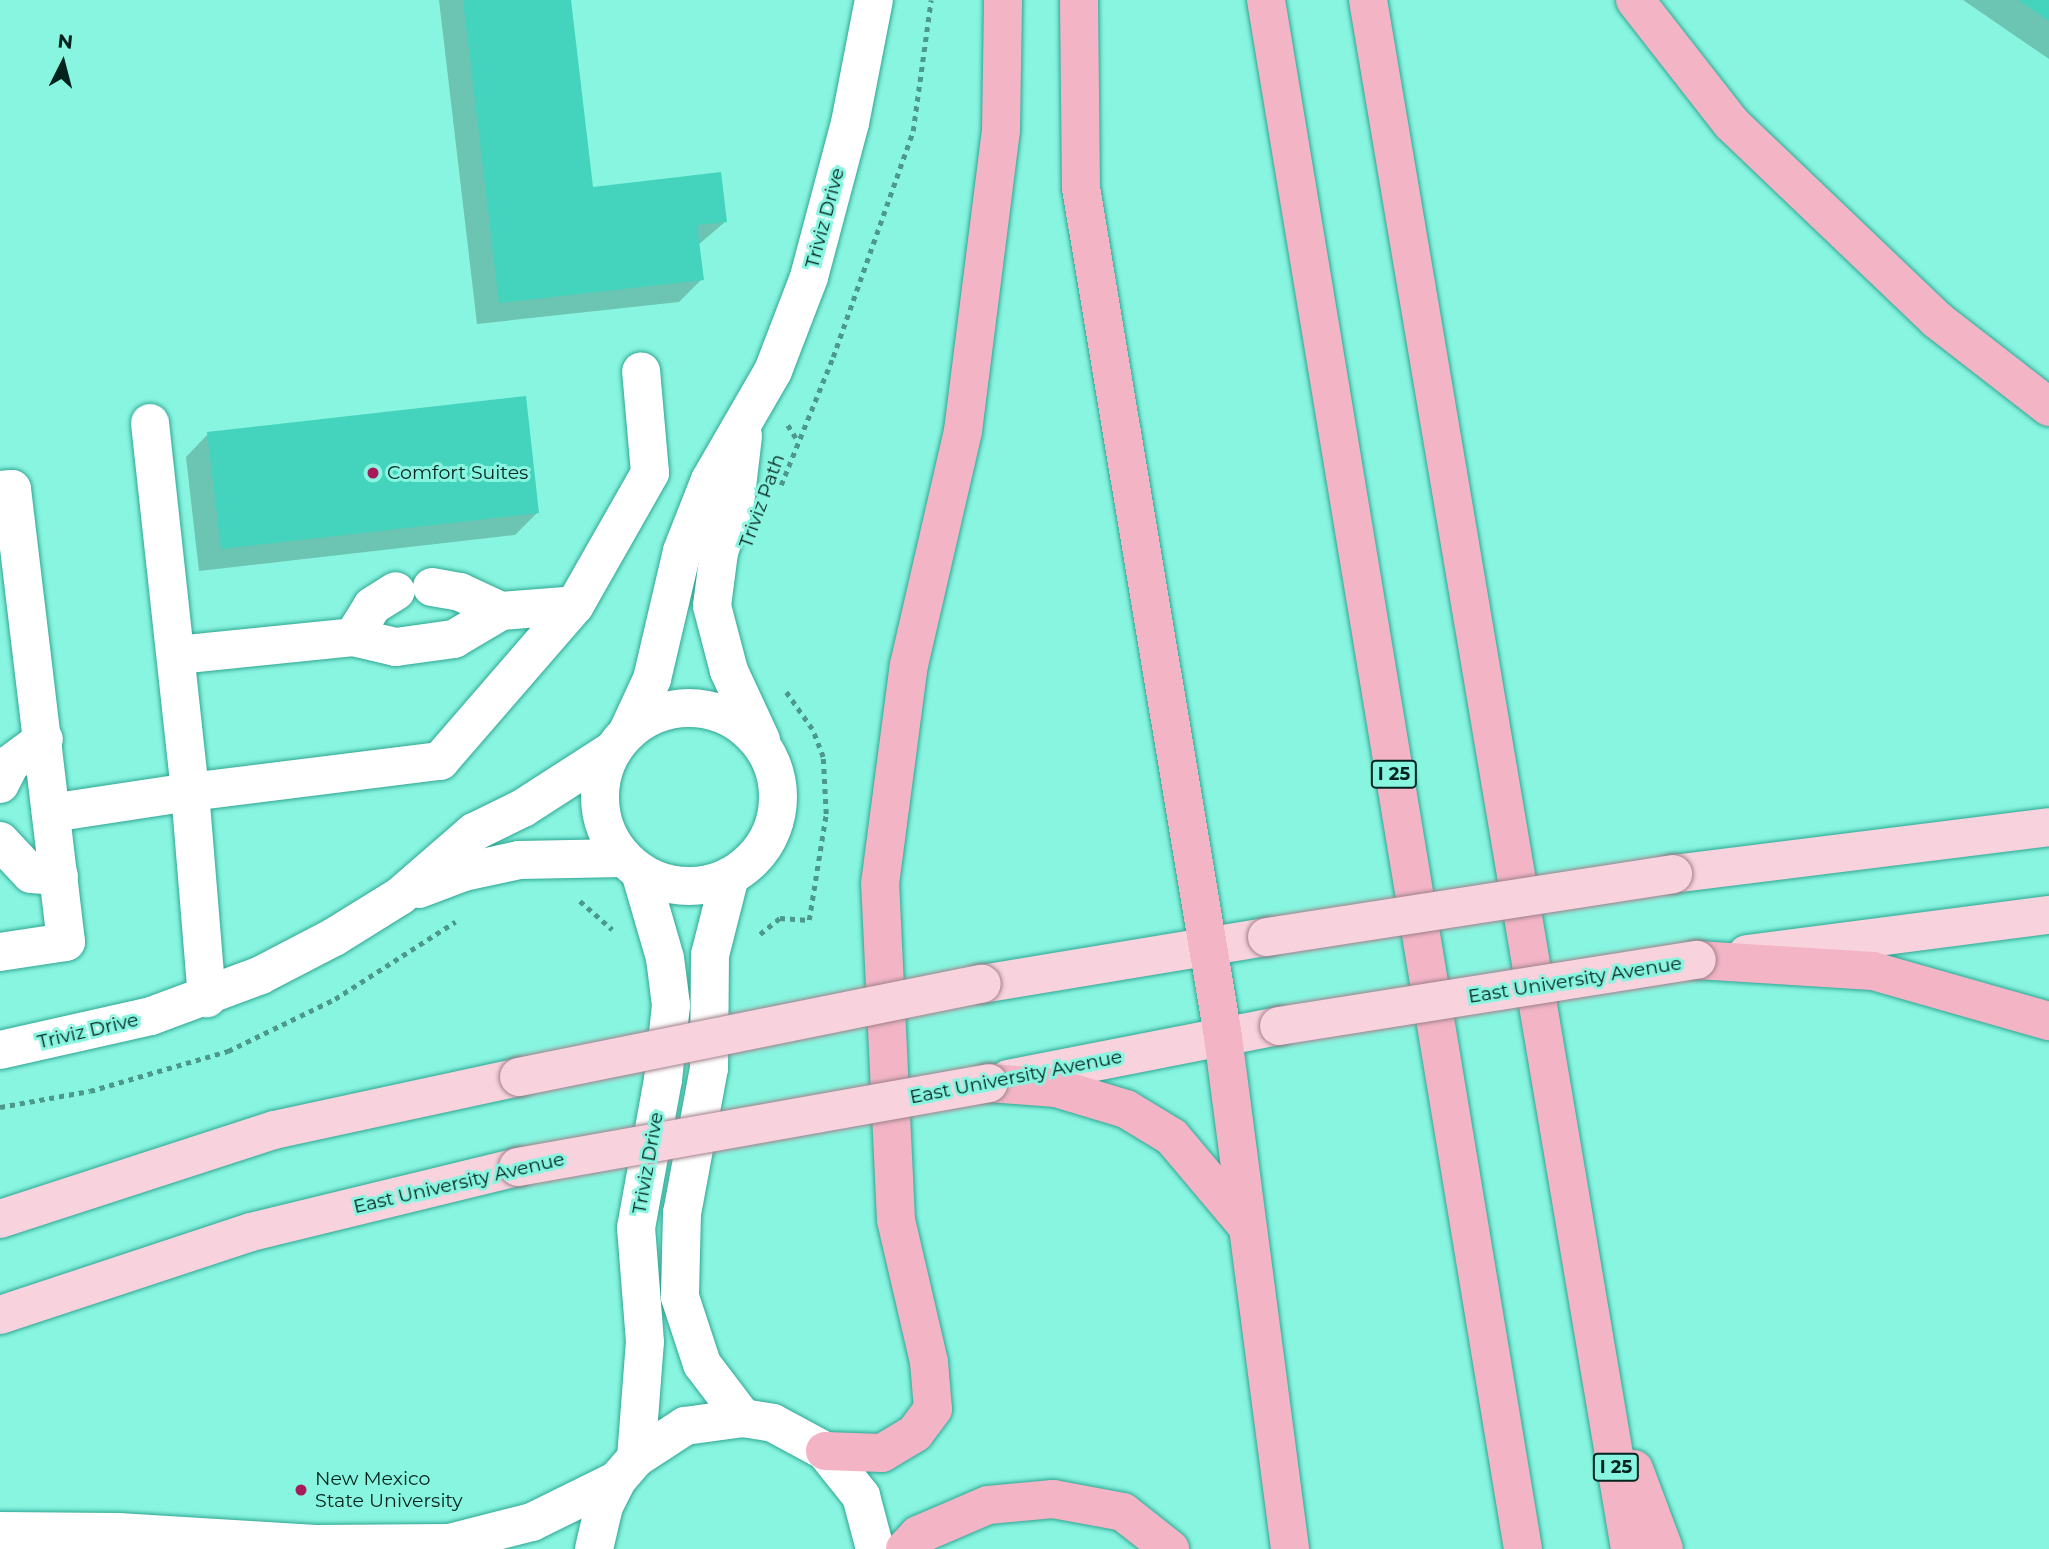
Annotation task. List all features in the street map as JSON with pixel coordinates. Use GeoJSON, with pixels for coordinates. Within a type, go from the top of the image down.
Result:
{"type":"FeatureCollection","features":[{"type":"Feature","properties":{"kind":"highway"},"geometry":{"type":"LineString","coordinates":[[825,1451],[882,1453],[915,1433],[933,1409],[929,1362],[896,1220],[880,884],[909,665],[963,431],[1001,130],[1003,0]]}},
{"type":"Feature","properties":{"kind":"highway"},"geometry":{"type":"LineString","coordinates":[[1079,0],[1081,188],[1223,1037],[1290,1549]]}},
{"type":"Feature","properties":{"kind":"highway","name":"I 25"},"geometry":{"type":"LineString","coordinates":[[1266,0],[1523,1549]]}},
{"type":"Feature","properties":{"kind":"highway","name":"I 25"},"geometry":{"type":"LineString","coordinates":[[1368,0],[1630,1549]]}},
{"type":"Feature","properties":{"kind":"highway"},"geometry":{"type":"LineString","coordinates":[[1635,0],[1732,124],[1937,320],[2049,407]]}},
{"type":"Feature","properties":{"kind":"highway"},"geometry":{"type":"LineString","coordinates":[[1697,960],[1873,971],[2049,1021]]}},
{"type":"Feature","properties":{"kind":"highway"},"geometry":{"type":"LineString","coordinates":[[989,1083],[1056,1088],[1096,1097],[1135,1114],[1172,1137],[1246,1225]]}},
{"type":"Feature","properties":{"kind":"highway"},"geometry":{"type":"LineString","coordinates":[[1602,1385],[1664,1549]]}},
{"type":"Feature","properties":{"kind":"highway"},"geometry":{"type":"LineString","coordinates":[[905,1549],[918,1535],[988,1505],[1053,1499],[1123,1512],[1170,1549]]}},
{"type":"Feature","properties":{"kind":"main road"},"geometry":{"type":"LineString","coordinates":[[0,1219],[274,1130],[519,1077],[982,984],[1208,945],[1672,874],[2049,827]]}},
{"type":"Feature","properties":{"kind":"main road","name":"East University Avenue"},"geometry":{"type":"LineString","coordinates":[[0,1315],[251,1232],[518,1167],[989,1083],[1279,1027],[1697,960],[2049,915]]}},
{"type":"Feature","properties":{"kind":"street","name":"Triviz Drive"},"geometry":{"type":"LineString","coordinates":[[0,1050],[80,1035],[207,998],[334,937],[400,896],[474,832],[523,808],[620,741],[652,679],[687,539],[710,480],[744,427],[773,372],[808,277],[850,123],[874,0]]}},
{"type":"Feature","properties":{"kind":"street"},"geometry":{"type":"LineString","coordinates":[[51,813],[440,761],[575,605],[650,473],[641,371]]}},
{"type":"Feature","properties":{"kind":"street"},"geometry":{"type":"LineString","coordinates":[[150,424],[177,655],[207,998]]}},
{"type":"Feature","properties":{"kind":"street","name":"Triviz Drive"},"geometry":{"type":"LineString","coordinates":[[744,427],[735,504],[719,552],[712,606],[729,671],[768,755]]}},
{"type":"Feature","properties":{"kind":"street"},"geometry":{"type":"LineString","coordinates":[[0,490],[12,489],[32,675],[44,739],[66,942],[0,952]]}},
{"type":"Feature","properties":{"kind":"street"},"geometry":{"type":"LineString","coordinates":[[354,636],[372,606],[414,589],[460,592],[501,611]]}},
{"type":"Feature","properties":{"kind":"street"},"geometry":{"type":"LineString","coordinates":[[177,655],[354,636],[396,647],[454,639],[501,611],[575,605]]}},
{"type":"Feature","properties":{"kind":"street"},"geometry":{"type":"LineString","coordinates":[[692,707],[736,721],[768,755],[778,789],[775,823],[750,862],[730,876],[685,887],[631,865],[601,817],[603,771],[620,741],[645,716],[692,707]]}},
{"type":"Feature","properties":{"kind":"street"},"geometry":{"type":"LineString","coordinates":[[0,784],[10,764],[44,739]]}},
{"type":"Feature","properties":{"kind":"street"},"geometry":{"type":"LineString","coordinates":[[0,841],[31,874],[59,876]]}},
{"type":"Feature","properties":{"kind":"street","name":"Triviz Drive"},"geometry":{"type":"LineString","coordinates":[[400,896],[464,872],[519,860],[631,865],[665,958],[671,1005],[663,1080],[636,1228],[645,1342],[626,1469]]}},
{"type":"Feature","properties":{"kind":"street"},"geometry":{"type":"LineString","coordinates":[[730,876],[710,955],[709,1068],[682,1213],[680,1297],[702,1364],[743,1418]]}},
{"type":"Feature","properties":{"kind":"street"},"geometry":{"type":"LineString","coordinates":[[0,1531],[118,1532],[317,1544],[450,1543],[532,1522],[626,1469],[685,1426],[743,1418],[782,1427],[825,1451],[861,1496],[874,1549]]}},
{"type":"Feature","properties":{"kind":"street"},"geometry":{"type":"LineString","coordinates":[[594,1549],[604,1506],[626,1469]]}},
{"type":"Feature","properties":{"kind":"path","name":"Triviz Path"},"geometry":{"type":"LineString","coordinates":[[776,496],[833,356],[913,131],[931,0]]}},
{"type":"Feature","properties":{"kind":"path"},"geometry":{"type":"LineString","coordinates":[[756,940],[764,927],[780,918],[809,920],[826,814],[824,757],[812,729],[781,685]]}},
{"type":"Feature","properties":{"kind":"building"},"geometry":{"type":"Polygon","coordinates":[[[463,0],[571,0],[593,187],[721,172],[727,222],[697,225],[704,280],[499,303],[463,0]]]}},
{"type":"Feature","properties":{"kind":"building"},"geometry":{"type":"Polygon","coordinates":[[[2018,0],[2049,0],[2049,21],[2018,0]]]}},
{"type":"Feature","properties":{"kind":"building","name":"Comfort Suites"},"geometry":{"type":"Polygon","coordinates":[[[526,396],[539,513],[221,549],[207,432],[526,396]]]}},
{"type":"Feature","properties":{"kind":"place","name":"Comfort Suites"},"geometry":{"type":"Point","coordinates":[373,473]}},
{"type":"Feature","properties":{"kind":"place","name":"New Mexico State University"},"geometry":{"type":"Point","coordinates":[301,1490]}}]}
